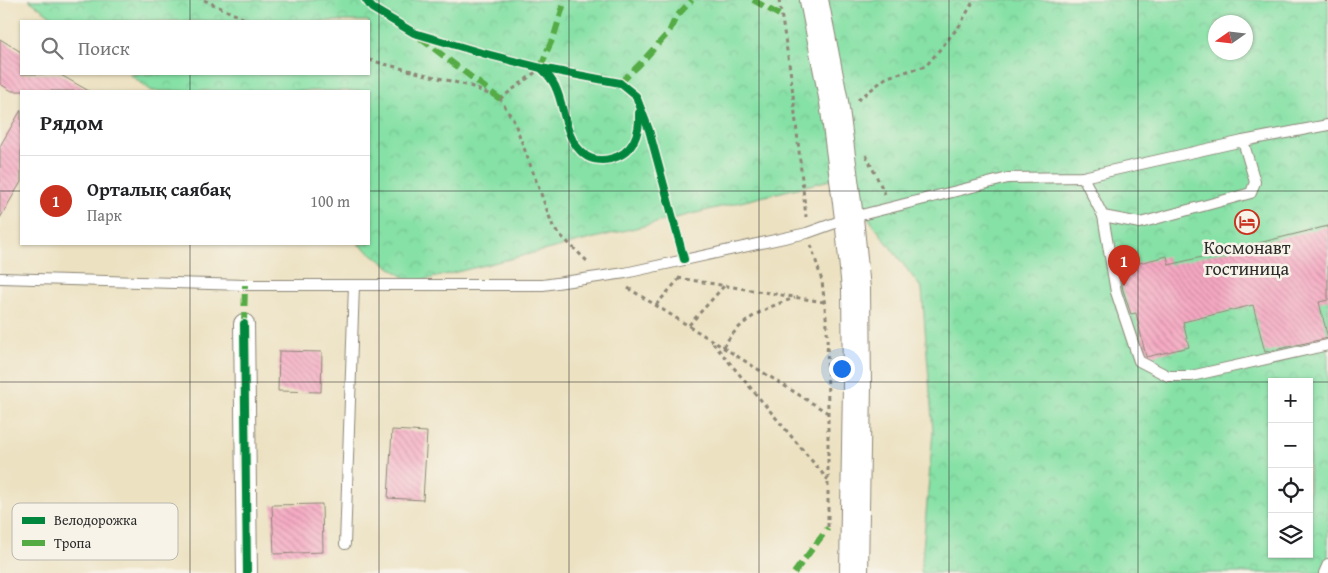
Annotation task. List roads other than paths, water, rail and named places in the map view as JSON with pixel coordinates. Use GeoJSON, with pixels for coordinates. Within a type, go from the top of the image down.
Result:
{"type":"FeatureCollection","features":[{"type":"Feature","properties":{"kind":"main road"},"geometry":{"type":"LineString","coordinates":[[814,0],[834,102],[849,218],[856,297],[857,385],[854,573]]}},
{"type":"Feature","properties":{"kind":"street"},"geometry":{"type":"LineString","coordinates":[[244,324],[247,573]]}},
{"type":"Feature","properties":{"kind":"lane"},"geometry":{"type":"LineString","coordinates":[[0,278],[245,284],[543,285],[625,273],[807,233],[890,206],[1008,178],[1083,177],[1243,141],[1328,125]]}},
{"type":"Feature","properties":{"kind":"lane"},"geometry":{"type":"LineString","coordinates":[[1103,216],[1140,223],[1251,193],[1255,182],[1243,141]]}},
{"type":"Feature","properties":{"kind":"lane"},"geometry":{"type":"LineString","coordinates":[[1083,177],[1103,216],[1116,292],[1139,361],[1168,376],[1191,376],[1328,345]]}},
{"type":"Feature","properties":{"kind":"lane"},"geometry":{"type":"LineString","coordinates":[[345,544],[354,285]]}},
{"type":"Feature","properties":{"kind":"lane"},"geometry":{"type":"LineString","coordinates":[[1324,573],[1328,564]]}},
{"type":"Feature","properties":{"kind":"place","name":"Космонавт гостиница"},"geometry":{"type":"Point","coordinates":[1247,222]}},
{"type":"Feature","properties":{"kind":"place","name":"Орталық саябақ"},"geometry":{"type":"Point","coordinates":[1124,286]}}]}
